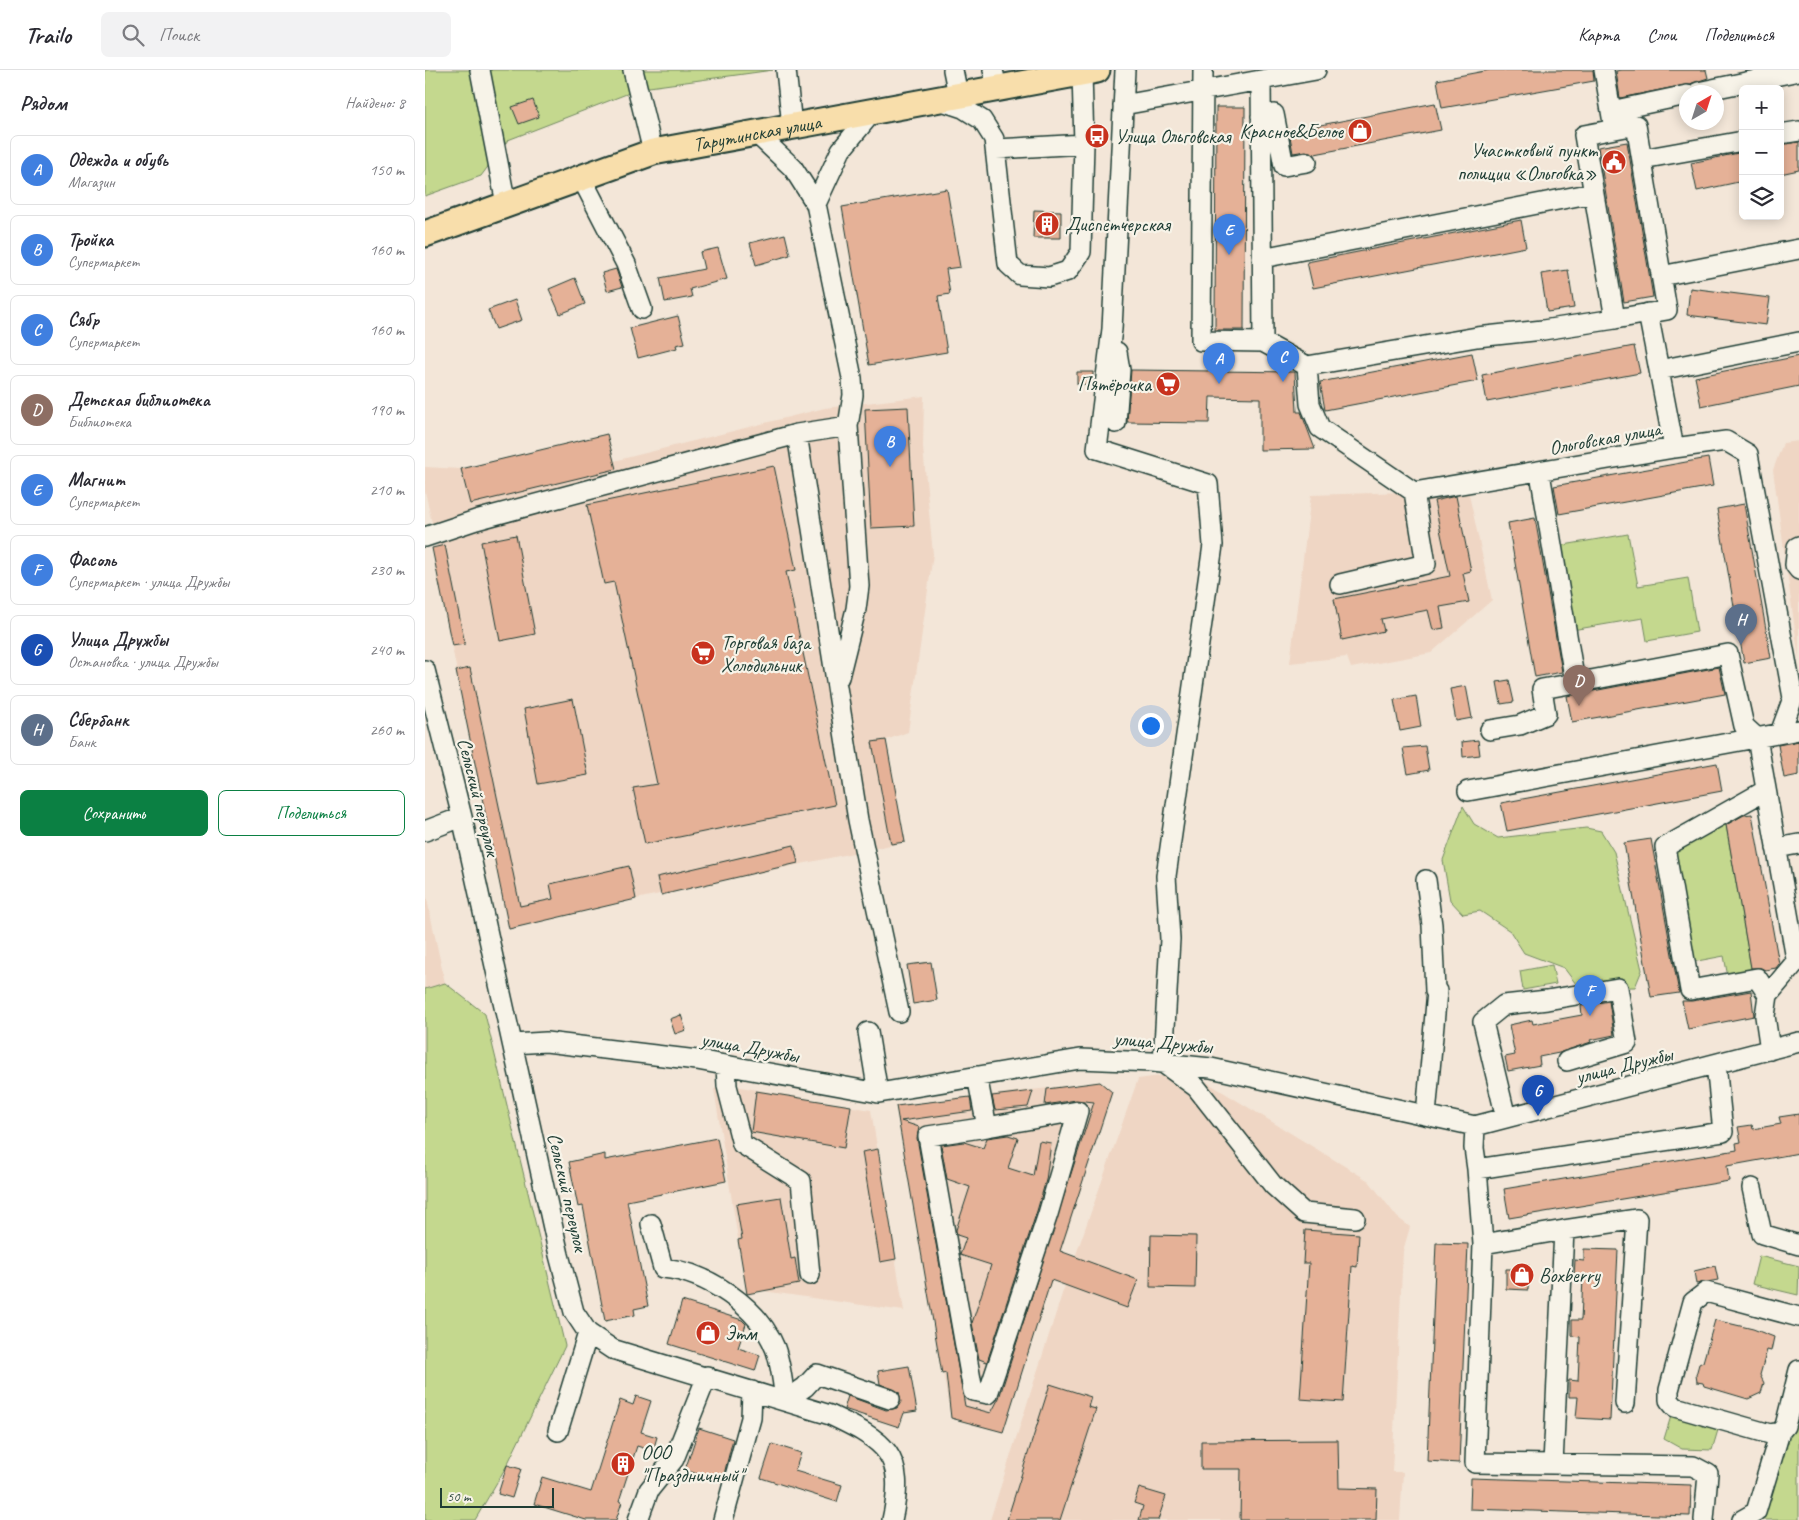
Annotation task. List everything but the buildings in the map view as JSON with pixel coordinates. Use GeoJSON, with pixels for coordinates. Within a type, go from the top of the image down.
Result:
{"type":"FeatureCollection","features":[{"type":"Feature","properties":{"kind":"main road","name":"Тарутинская улица"},"geometry":{"type":"LineString","coordinates":[[425,234],[653,152],[947,97],[995,79],[1090,71]]}},
{"type":"Feature","properties":{"kind":"street"},"geometry":{"type":"LineString","coordinates":[[480,70],[506,204]]}},
{"type":"Feature","properties":{"kind":"street"},"geometry":{"type":"LineString","coordinates":[[633,70],[653,152]]}},
{"type":"Feature","properties":{"kind":"street"},"geometry":{"type":"LineString","coordinates":[[786,70],[792,126]]}},
{"type":"Feature","properties":{"kind":"street"},"geometry":{"type":"LineString","coordinates":[[953,70],[947,97],[983,120],[994,139],[1008,264],[1020,275],[1049,277],[1068,271],[1081,252],[1084,144],[1090,71]]}},
{"type":"Feature","properties":{"kind":"street"},"geometry":{"type":"LineString","coordinates":[[1125,70],[1112,329],[1097,449],[1208,484],[1213,545],[1166,876],[1170,939],[1163,1063],[1196,1087],[1273,1185],[1303,1213],[1355,1218]]}},
{"type":"Feature","properties":{"kind":"street"},"geometry":{"type":"LineString","coordinates":[[1203,70],[1201,341],[1263,342],[1307,366],[1477,337],[1543,330],[1667,310],[1636,125],[1613,120]]}},
{"type":"Feature","properties":{"kind":"street"},"geometry":{"type":"LineString","coordinates":[[1123,105],[1316,70]]}},
{"type":"Feature","properties":{"kind":"street"},"geometry":{"type":"LineString","coordinates":[[1603,70],[1613,120]]}},
{"type":"Feature","properties":{"kind":"street"},"geometry":{"type":"LineString","coordinates":[[1724,87],[1799,71]]}},
{"type":"Feature","properties":{"kind":"street"},"geometry":{"type":"LineString","coordinates":[[1261,80],[1263,342]]}},
{"type":"Feature","properties":{"kind":"street"},"geometry":{"type":"LineString","coordinates":[[1615,319],[1584,134],[1613,120],[1679,98]]}},
{"type":"Feature","properties":{"kind":"street"},"geometry":{"type":"LineString","coordinates":[[816,204],[841,150],[875,110]]}},
{"type":"Feature","properties":{"kind":"street"},"geometry":{"type":"LineString","coordinates":[[1261,116],[1275,114],[1284,166],[1307,162]]}},
{"type":"Feature","properties":{"kind":"street"},"geometry":{"type":"LineString","coordinates":[[1784,133],[1799,131]]}},
{"type":"Feature","properties":{"kind":"street"},"geometry":{"type":"LineString","coordinates":[[756,133],[793,168],[816,204],[852,378],[853,395],[848,426],[859,586],[856,609],[837,684]]}},
{"type":"Feature","properties":{"kind":"street"},"geometry":{"type":"LineString","coordinates":[[1642,159],[1739,142]]}},
{"type":"Feature","properties":{"kind":"street"},"geometry":{"type":"LineString","coordinates":[[996,149],[1084,144]]}},
{"type":"Feature","properties":{"kind":"street"},"geometry":{"type":"LineString","coordinates":[[581,177],[626,264],[642,309]]}},
{"type":"Feature","properties":{"kind":"street"},"geometry":{"type":"LineString","coordinates":[[1262,258],[1593,193]]}},
{"type":"Feature","properties":{"kind":"street"},"geometry":{"type":"LineString","coordinates":[[1661,276],[1799,249]]}},
{"type":"Feature","properties":{"kind":"street","name":"Ольговская улица"},"geometry":{"type":"LineString","coordinates":[[1413,492],[1539,473],[1674,448],[1648,313]]}},
{"type":"Feature","properties":{"kind":"street"},"geometry":{"type":"LineString","coordinates":[[1112,329],[1120,370],[1116,423]]}},
{"type":"Feature","properties":{"kind":"street"},"geometry":{"type":"LineString","coordinates":[[1659,370],[1799,342]]}},
{"type":"Feature","properties":{"kind":"street"},"geometry":{"type":"LineString","coordinates":[[1307,366],[1310,404],[1319,428],[1413,492],[1426,564],[1340,584]]}},
{"type":"Feature","properties":{"kind":"street"},"geometry":{"type":"LineString","coordinates":[[425,537],[476,520],[797,434],[848,426]]}},
{"type":"Feature","properties":{"kind":"street"},"geometry":{"type":"LineString","coordinates":[[797,434],[858,820],[899,1012]]}},
{"type":"Feature","properties":{"kind":"street"},"geometry":{"type":"LineString","coordinates":[[1674,448],[1726,441],[1748,454],[1793,698],[1779,733]]}},
{"type":"Feature","properties":{"kind":"street"},"geometry":{"type":"LineString","coordinates":[[1539,473],[1575,683]]}},
{"type":"Feature","properties":{"kind":"street"},"geometry":{"type":"LineString","coordinates":[[1799,546],[1797,547],[1795,564],[1799,570]]}},
{"type":"Feature","properties":{"kind":"street"},"geometry":{"type":"LineString","coordinates":[[1491,730],[1521,725],[1546,714],[1542,689],[1728,654],[1744,726],[1757,738],[1798,959],[1768,995],[1765,1016],[1770,1050]]}},
{"type":"Feature","properties":{"kind":"street","name":"Сельский переулок"},"geometry":{"type":"LineString","coordinates":[[425,670],[462,817],[559,1255],[574,1312],[588,1332],[612,1349],[830,1414],[860,1429],[883,1444],[897,1469],[897,1500],[892,1520]]}},
{"type":"Feature","properties":{"kind":"street"},"geometry":{"type":"LineString","coordinates":[[1468,791],[1799,730]]}},
{"type":"Feature","properties":{"kind":"street"},"geometry":{"type":"LineString","coordinates":[[1766,790],[1665,847],[1690,990],[1757,978],[1768,995]]}},
{"type":"Feature","properties":{"kind":"street"},"geometry":{"type":"LineString","coordinates":[[425,831],[462,817]]}},
{"type":"Feature","properties":{"kind":"street"},"geometry":{"type":"LineString","coordinates":[[1776,848],[1799,844]]}},
{"type":"Feature","properties":{"kind":"street"},"geometry":{"type":"LineString","coordinates":[[1426,880],[1432,925],[1435,991],[1437,991],[1426,1115]]}},
{"type":"Feature","properties":{"kind":"street"},"geometry":{"type":"LineString","coordinates":[[1506,1118],[1483,1022],[1504,1005],[1617,988],[1627,1044],[1567,1061]]}},
{"type":"Feature","properties":{"kind":"street"},"geometry":{"type":"LineString","coordinates":[[868,1032],[878,1093]]}},
{"type":"Feature","properties":{"kind":"street","name":"улица Дружбы"},"geometry":{"type":"LineString","coordinates":[[513,1044],[546,1042],[726,1065],[878,1093],[1080,1059],[1163,1063],[1211,1068],[1475,1126],[1799,1042]]}},
{"type":"Feature","properties":{"kind":"street"},"geometry":{"type":"LineString","coordinates":[[1477,1169],[1723,1132],[1716,1064]]}},
{"type":"Feature","properties":{"kind":"street"},"geometry":{"type":"LineString","coordinates":[[726,1065],[727,1086],[742,1144],[801,1180],[810,1275]]}},
{"type":"Feature","properties":{"kind":"street"},"geometry":{"type":"LineString","coordinates":[[977,1076],[987,1127]]}},
{"type":"Feature","properties":{"kind":"street"},"geometry":{"type":"LineString","coordinates":[[1078,1111],[1048,1214],[988,1394],[973,1391],[928,1136],[987,1127],[1078,1111]]}},
{"type":"Feature","properties":{"kind":"street"},"geometry":{"type":"LineString","coordinates":[[1475,1126],[1473,1148],[1477,1169],[1483,1244],[1475,1463],[1693,1466],[1708,1474],[1704,1520]]}},
{"type":"Feature","properties":{"kind":"street"},"geometry":{"type":"LineString","coordinates":[[1752,1188],[1762,1234],[1799,1245]]}},
{"type":"Feature","properties":{"kind":"street"},"geometry":{"type":"LineString","coordinates":[[1483,1244],[1637,1219],[1625,1402]]}},
{"type":"Feature","properties":{"kind":"street"},"geometry":{"type":"LineString","coordinates":[[651,1224],[663,1268],[682,1270],[730,1294],[755,1315],[775,1348],[783,1379],[785,1401],[805,1387],[817,1374],[890,1399]]}},
{"type":"Feature","properties":{"kind":"street"},"geometry":{"type":"LineString","coordinates":[[1553,1464],[1564,1230]]}},
{"type":"Feature","properties":{"kind":"street"},"geometry":{"type":"LineString","coordinates":[[1780,1432],[1771,1434],[1675,1407],[1669,1400],[1669,1390],[1693,1302],[1700,1295],[1706,1292],[1799,1316]]}},
{"type":"Feature","properties":{"kind":"street"},"geometry":{"type":"LineString","coordinates":[[558,1431],[588,1332]]}},
{"type":"Feature","properties":{"kind":"street"},"geometry":{"type":"LineString","coordinates":[[1742,1520],[1756,1512],[1780,1432],[1785,1426],[1799,1370]]}},
{"type":"Feature","properties":{"kind":"street"},"geometry":{"type":"LineString","coordinates":[[639,1520],[649,1490],[674,1459],[707,1376]]}},
{"type":"Feature","properties":{"kind":"street"},"geometry":{"type":"LineString","coordinates":[[723,1520],[751,1418],[753,1391]]}},
{"type":"Feature","properties":{"kind":"shaded area"},"geometry":{"type":"Polygon","coordinates":[[[924,396],[923,448],[933,554],[908,732],[886,740],[905,842],[636,899],[509,929],[432,548],[437,546],[425,491],[425,467],[461,469],[607,434],[614,461],[825,408],[924,396]]]}},
{"type":"Feature","properties":{"kind":"shaded area"},"geometry":{"type":"Polygon","coordinates":[[[1799,441],[1799,659],[1773,470],[1783,443],[1799,441]]]}},
{"type":"Feature","properties":{"kind":"shaded area"},"geometry":{"type":"Polygon","coordinates":[[[1468,490],[1492,600],[1431,653],[1351,668],[1347,657],[1290,663],[1311,495],[1468,490]]]}},
{"type":"Feature","properties":{"kind":"shaded area"},"geometry":{"type":"Polygon","coordinates":[[[425,890],[445,983],[425,989],[425,890]]]}},
{"type":"Feature","properties":{"kind":"shaded area"},"geometry":{"type":"Polygon","coordinates":[[[1190,1072],[1369,1181],[1397,1217],[1410,1227],[1403,1251],[1392,1472],[1403,1472],[1400,1520],[990,1520],[1062,1294],[1138,1079],[1190,1072]]]}},
{"type":"Feature","properties":{"kind":"shaded area"},"geometry":{"type":"Polygon","coordinates":[[[1100,1082],[1112,1092],[1003,1432],[951,1418],[896,1106],[1100,1082]]]}},
{"type":"Feature","properties":{"kind":"shaded area"},"geometry":{"type":"Polygon","coordinates":[[[735,1086],[871,1110],[904,1311],[763,1291],[747,1294],[714,1089],[735,1086]]]}},
{"type":"Feature","properties":{"kind":"green space"},"geometry":{"type":"Polygon","coordinates":[[[425,70],[773,70],[642,88],[508,140],[481,176],[425,196],[425,70]]]}},
{"type":"Feature","properties":{"kind":"green space"},"geometry":{"type":"Polygon","coordinates":[[[1628,534],[1638,586],[1688,578],[1697,632],[1647,641],[1643,618],[1572,630],[1558,546],[1628,534]]]}},
{"type":"Feature","properties":{"kind":"green space"},"geometry":{"type":"Polygon","coordinates":[[[1463,806],[1474,824],[1498,838],[1586,828],[1601,831],[1614,852],[1642,970],[1635,987],[1579,988],[1564,968],[1524,953],[1510,931],[1480,911],[1463,914],[1450,900],[1443,860],[1463,806]]]}},
{"type":"Feature","properties":{"kind":"green space"},"geometry":{"type":"Polygon","coordinates":[[[1725,819],[1752,973],[1728,977],[1724,956],[1692,962],[1671,849],[1725,819]]]}},
{"type":"Feature","properties":{"kind":"green space"},"geometry":{"type":"Polygon","coordinates":[[[1552,965],[1556,984],[1523,990],[1520,971],[1552,965]]]}},
{"type":"Feature","properties":{"kind":"green space"},"geometry":{"type":"Polygon","coordinates":[[[445,983],[485,1014],[565,1346],[507,1465],[475,1520],[425,1520],[425,989],[445,983]]]}},
{"type":"Feature","properties":{"kind":"green space"},"geometry":{"type":"Polygon","coordinates":[[[1759,1256],[1799,1266],[1798,1295],[1752,1284],[1759,1256]]]}},
{"type":"Feature","properties":{"kind":"green space"},"geometry":{"type":"Polygon","coordinates":[[[1799,1397],[1799,1520],[1757,1520],[1799,1397]]]}},
{"type":"Feature","properties":{"kind":"green space"},"geometry":{"type":"Polygon","coordinates":[[[1671,1416],[1718,1430],[1712,1450],[1682,1449],[1664,1439],[1671,1416]]]}},
{"type":"Feature","properties":{"kind":"place","name":"Красное&Белое"},"geometry":{"type":"Point","coordinates":[1360,131]}},
{"type":"Feature","properties":{"kind":"place","name":"Улица Ольговская"},"geometry":{"type":"Point","coordinates":[1097,136]}},
{"type":"Feature","properties":{"kind":"place","name":"Участковый пункт полиции «Ольговка»"},"geometry":{"type":"Point","coordinates":[1614,162]}},
{"type":"Feature","properties":{"kind":"place","name":"Диспетчерская"},"geometry":{"type":"Point","coordinates":[1047,224]}},
{"type":"Feature","properties":{"kind":"place","name":"Магнит"},"geometry":{"type":"Point","coordinates":[1229,255]}},
{"type":"Feature","properties":{"kind":"place","name":"Сябр"},"geometry":{"type":"Point","coordinates":[1283,382]}},
{"type":"Feature","properties":{"kind":"place","name":"Пятёрочка"},"geometry":{"type":"Point","coordinates":[1168,384]}},
{"type":"Feature","properties":{"kind":"place","name":"Одежда и обувь"},"geometry":{"type":"Point","coordinates":[1219,384]}},
{"type":"Feature","properties":{"kind":"place","name":"Тройка"},"geometry":{"type":"Point","coordinates":[890,467]}},
{"type":"Feature","properties":{"kind":"place","name":"Сбербанк"},"geometry":{"type":"Point","coordinates":[1741,645]}},
{"type":"Feature","properties":{"kind":"place","name":"Торговая база Холодильник"},"geometry":{"type":"Point","coordinates":[703,653]}},
{"type":"Feature","properties":{"kind":"place","name":"Детская библиотека"},"geometry":{"type":"Point","coordinates":[1579,706]}},
{"type":"Feature","properties":{"kind":"place","name":"Фасоль"},"geometry":{"type":"Point","coordinates":[1590,1016]}},
{"type":"Feature","properties":{"kind":"place","name":"Улица Дружбы"},"geometry":{"type":"Point","coordinates":[1538,1116]}},
{"type":"Feature","properties":{"kind":"place","name":"Boxberry"},"geometry":{"type":"Point","coordinates":[1522,1275]}},
{"type":"Feature","properties":{"kind":"place","name":"Этм"},"geometry":{"type":"Point","coordinates":[708,1333]}},
{"type":"Feature","properties":{"kind":"place","name":"ООО \"Праздничный\""},"geometry":{"type":"Point","coordinates":[623,1464]}}]}
